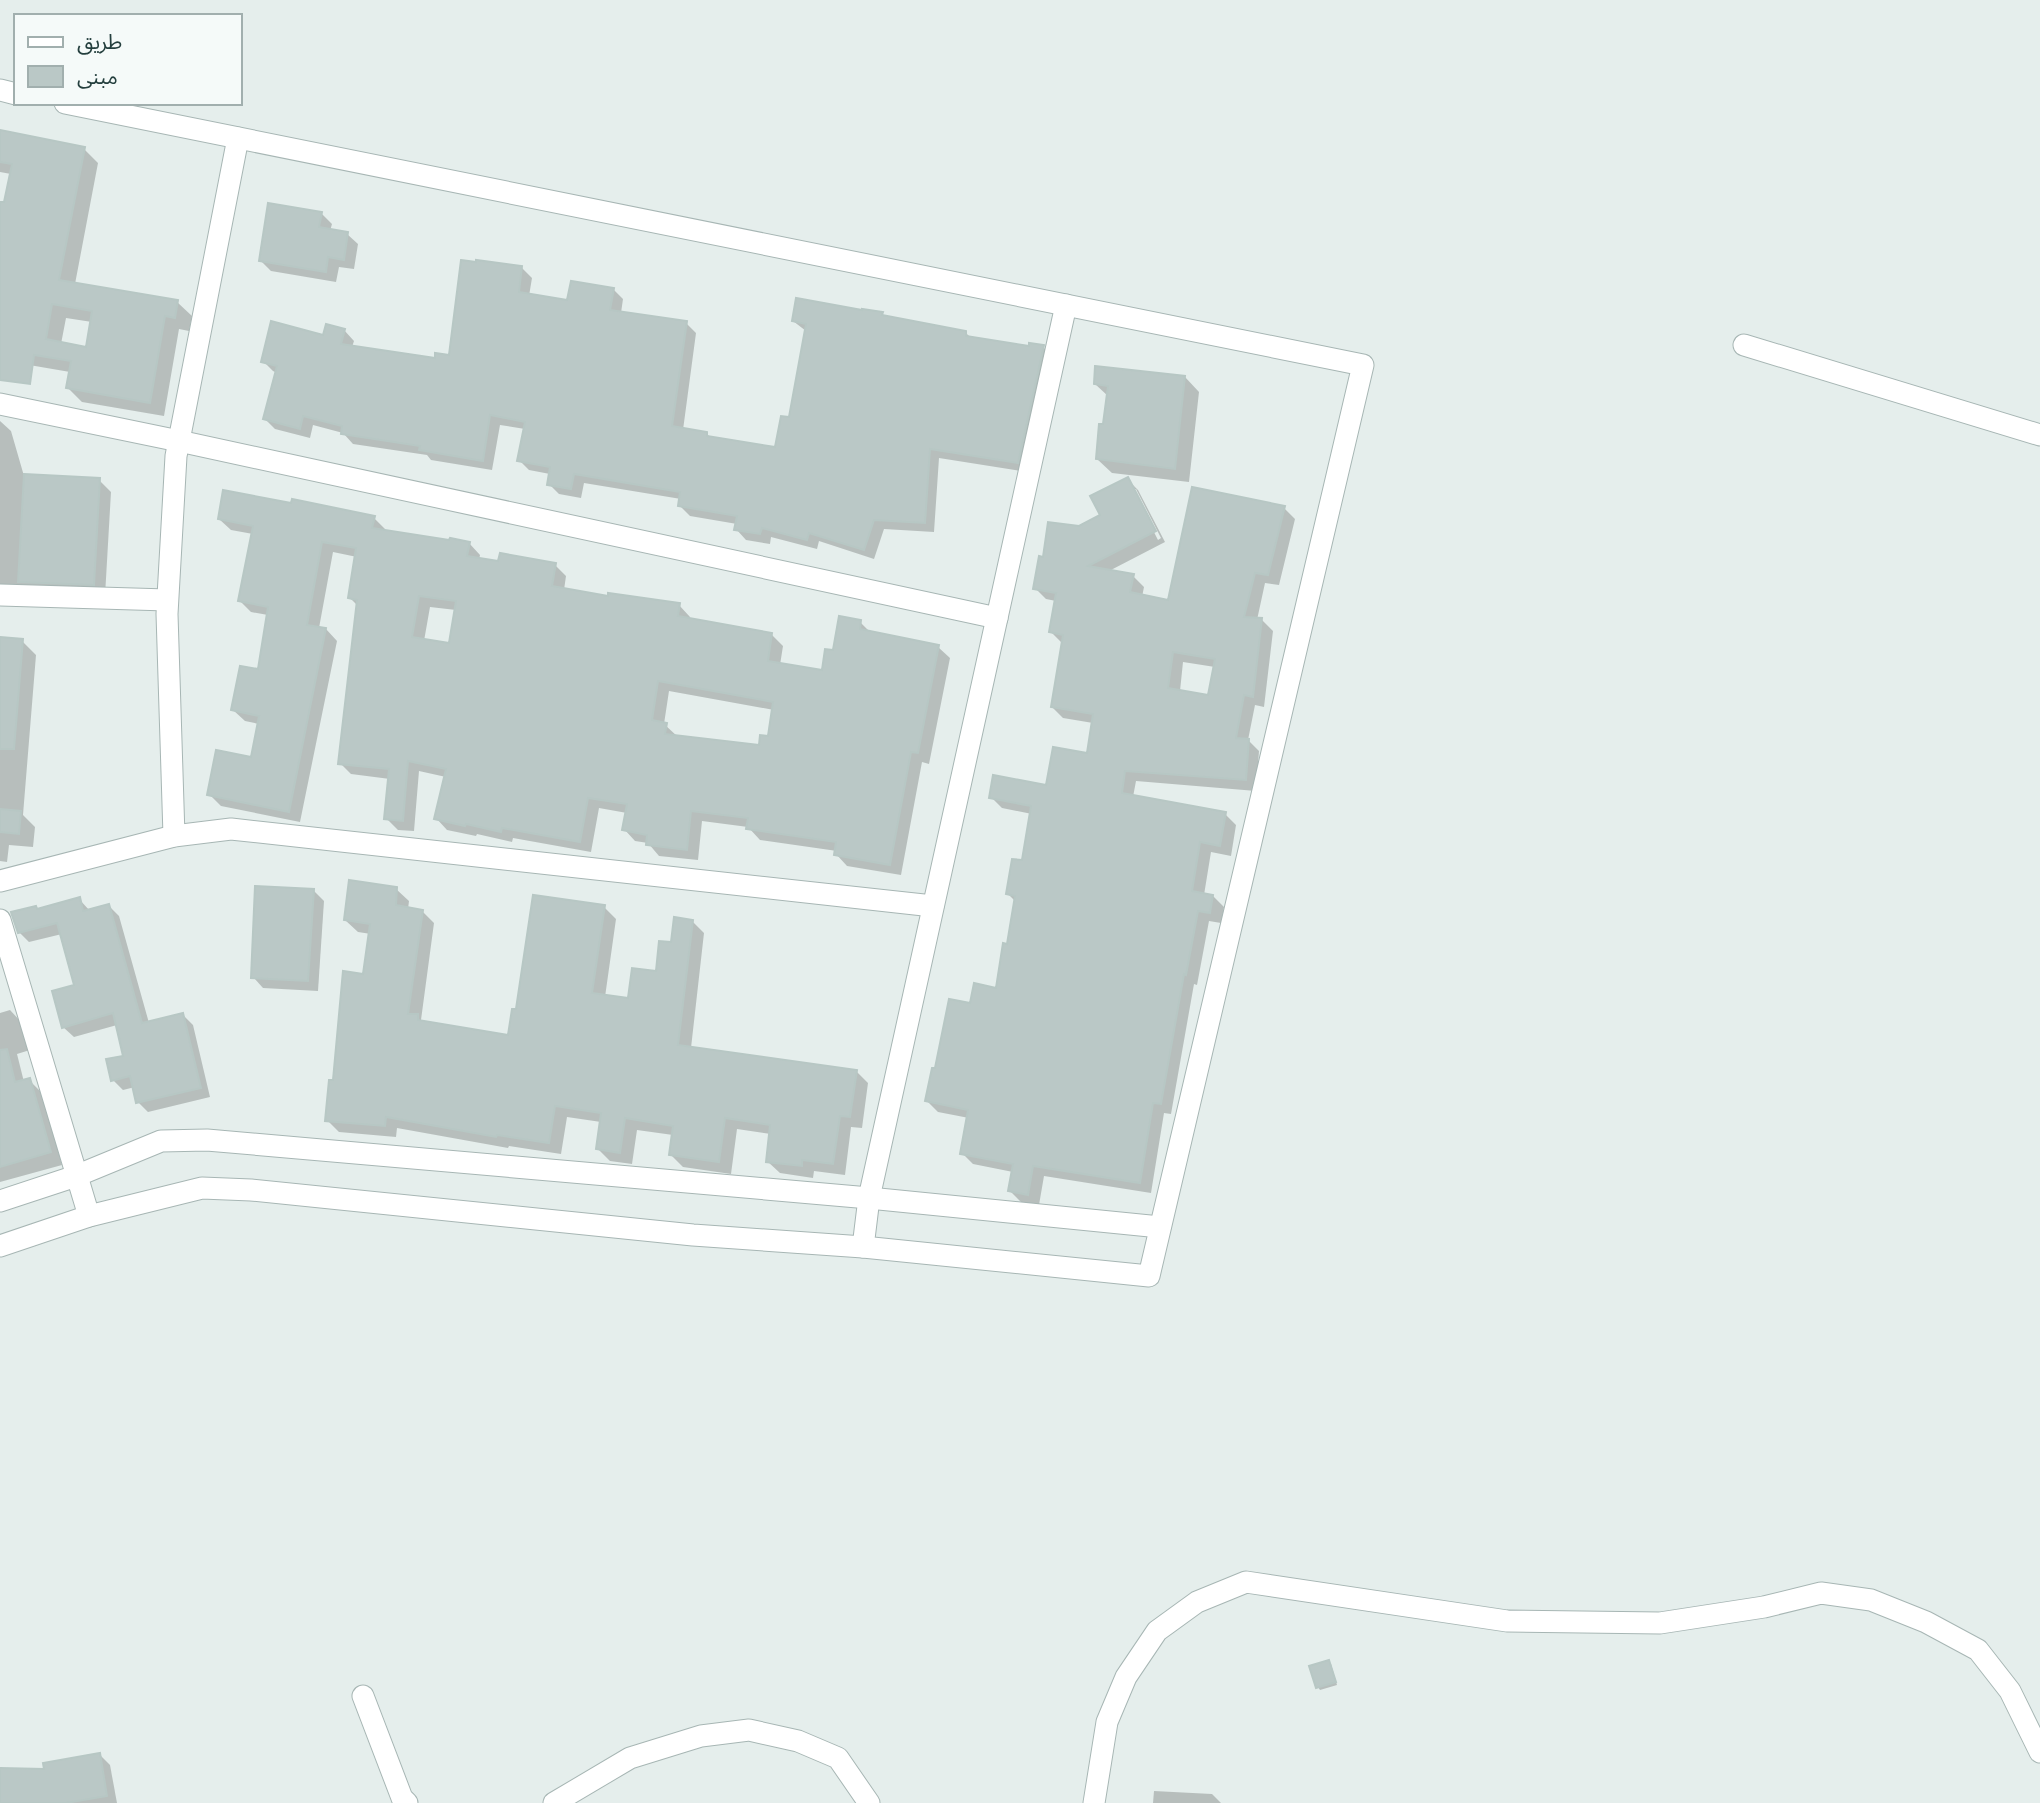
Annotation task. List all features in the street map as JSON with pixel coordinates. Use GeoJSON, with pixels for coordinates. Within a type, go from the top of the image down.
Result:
{"type":"FeatureCollection","features":[{"type":"Feature","properties":{"kind":"street"},"geometry":{"type":"LineString","coordinates":[[0,1246],[89,1216],[202,1188],[251,1190],[693,1235],[863,1247],[1149,1276],[1363,365],[75,105]]}},
{"type":"Feature","properties":{"kind":"street"},"geometry":{"type":"LineString","coordinates":[[174,836],[167,600],[176,456],[238,138]]}},
{"type":"Feature","properties":{"kind":"street"},"geometry":{"type":"LineString","coordinates":[[863,1247],[869,1198],[1066,305]]}},
{"type":"Feature","properties":{"kind":"street"},"geometry":{"type":"LineString","coordinates":[[1744,345],[2040,435]]}},
{"type":"Feature","properties":{"kind":"street"},"geometry":{"type":"LineString","coordinates":[[0,404],[996,618]]}},
{"type":"Feature","properties":{"kind":"street"},"geometry":{"type":"LineString","coordinates":[[0,596],[167,600]]}},
{"type":"Feature","properties":{"kind":"street"},"geometry":{"type":"LineString","coordinates":[[0,881],[174,836],[231,829],[933,906]]}},
{"type":"Feature","properties":{"kind":"street"},"geometry":{"type":"LineString","coordinates":[[0,920],[89,1216]]}},
{"type":"Feature","properties":{"kind":"street"},"geometry":{"type":"LineString","coordinates":[[0,1201],[76,1176],[161,1141],[207,1140],[869,1198],[1160,1227]]}},
{"type":"Feature","properties":{"kind":"street"},"geometry":{"type":"LineString","coordinates":[[1094,1803],[1107,1722],[1126,1677],[1157,1631],[1197,1602],[1246,1582],[1507,1621],[1660,1623],[1764,1607],[1821,1593],[1871,1600],[1926,1622],[1978,1650],[2010,1691],[2040,1752]]}},
{"type":"Feature","properties":{"kind":"street"},"geometry":{"type":"LineString","coordinates":[[363,1696],[402,1798],[407,1803]]}},
{"type":"Feature","properties":{"kind":"street"},"geometry":{"type":"LineString","coordinates":[[554,1803],[630,1758],[701,1736],[749,1730],[798,1741],[838,1758],[869,1803]]}},
{"type":"Feature","properties":{"kind":"building"},"geometry":{"type":"Polygon","coordinates":[[[0,130],[85,147],[59,280],[178,300],[175,318],[165,316],[150,403],[66,388],[71,361],[34,355],[30,384],[0,380],[0,202],[4,202],[12,164],[0,162],[0,130]],[[52,304],[46,339],[86,347],[92,311],[52,304]]]}},
{"type":"Feature","properties":{"kind":"building"},"geometry":{"type":"Polygon","coordinates":[[[268,203],[322,212],[319,227],[348,232],[344,260],[328,257],[326,272],[259,261],[268,203]]]}},
{"type":"Feature","properties":{"kind":"building"},"geometry":{"type":"Polygon","coordinates":[[[461,260],[522,266],[519,292],[567,300],[571,281],[614,288],[610,310],[687,321],[672,426],[707,432],[707,436],[775,447],[781,416],[789,417],[806,324],[792,321],[796,298],[883,312],[882,315],[966,331],[966,336],[1029,346],[1029,343],[1044,345],[1018,463],[930,449],[925,523],[874,520],[864,550],[809,533],[807,540],[762,528],[760,534],[734,530],[737,516],[678,506],[680,492],[574,474],[571,489],[547,485],[550,467],[517,461],[525,422],[490,415],[483,461],[419,450],[420,446],[341,434],[342,426],[303,416],[300,429],[263,419],[277,366],[261,362],[271,321],[323,335],[326,324],[345,329],[341,344],[435,358],[435,353],[449,355],[461,260]]]}},
{"type":"Feature","properties":{"kind":"building"},"geometry":{"type":"Polygon","coordinates":[[[1095,366],[1185,376],[1175,469],[1096,459],[1099,424],[1103,424],[1108,386],[1094,384],[1095,366]]]}},
{"type":"Feature","properties":{"kind":"building"},"geometry":{"type":"Polygon","coordinates":[[[24,474],[100,478],[94,585],[18,582],[24,474]]]}},
{"type":"Feature","properties":{"kind":"building"},"geometry":{"type":"Polygon","coordinates":[[[1128,477],[1156,531],[1088,566],[1134,574],[1130,592],[1168,600],[1192,487],[1285,506],[1268,575],[1255,573],[1244,617],[1262,618],[1253,697],[1244,695],[1236,738],[1249,739],[1246,780],[1125,771],[1122,793],[1226,812],[1220,846],[1200,842],[1192,891],[1213,895],[1210,913],[1198,911],[1161,1104],[1153,1103],[1140,1183],[1033,1166],[1028,1195],[1008,1191],[1013,1164],[960,1154],[968,1110],[925,1101],[932,1068],[935,1068],[949,999],[970,1003],[974,983],[996,988],[1003,943],[1007,944],[1015,896],[1006,894],[1012,859],[1022,860],[1031,806],[989,798],[993,775],[1046,785],[1053,747],[1087,753],[1093,714],[1051,707],[1063,635],[1049,632],[1056,593],[1033,589],[1039,556],[1043,557],[1048,522],[1079,526],[1100,515],[1090,496],[1128,477]],[[1173,652],[1168,688],[1208,695],[1215,659],[1173,652]]]}},
{"type":"Feature","properties":{"kind":"building"},"geometry":{"type":"Polygon","coordinates":[[[223,490],[291,503],[292,499],[375,516],[372,528],[470,542],[467,556],[498,561],[500,553],[556,563],[552,586],[608,596],[608,593],[680,603],[678,616],[772,633],[768,661],[822,670],[825,649],[833,650],[839,616],[861,620],[860,629],[939,645],[918,753],[911,752],[890,865],[834,855],[836,842],[746,829],[748,818],[691,811],[687,850],[646,845],[647,835],[622,830],[627,804],[588,798],[580,842],[502,828],[501,832],[466,824],[465,826],[434,819],[446,769],[408,761],[403,821],[384,819],[389,769],[338,764],[357,600],[348,598],[356,548],[322,542],[307,625],[326,628],[289,812],[207,795],[216,750],[251,757],[259,716],[231,710],[240,666],[258,669],[268,607],[238,601],[253,526],[218,519],[223,490]],[[419,596],[412,637],[449,643],[456,601],[419,596]],[[658,681],[652,720],[667,723],[665,734],[759,745],[760,735],[768,736],[773,702],[658,681]]]}},
{"type":"Feature","properties":{"kind":"building"},"geometry":{"type":"Polygon","coordinates":[[[0,637],[23,639],[14,749],[0,749],[0,637]]]}},
{"type":"Feature","properties":{"kind":"building"},"geometry":{"type":"Polygon","coordinates":[[[0,809],[21,811],[19,834],[0,832],[0,809]]]}},
{"type":"Feature","properties":{"kind":"building"},"geometry":{"type":"Polygon","coordinates":[[[349,880],[397,887],[396,905],[423,910],[408,1014],[418,1014],[418,1020],[508,1035],[512,1009],[516,1009],[533,895],[605,905],[592,993],[628,998],[632,968],[656,971],[659,941],[671,942],[674,917],[693,920],[678,1045],[857,1070],[850,1117],[840,1116],[833,1164],[802,1160],[802,1166],[766,1162],[770,1125],[725,1118],[719,1162],[669,1155],[673,1126],[625,1118],[620,1153],[596,1149],[601,1113],[555,1106],[549,1143],[496,1137],[386,1117],[385,1126],[325,1121],[329,1080],[333,1080],[343,971],[363,974],[370,924],[344,920],[349,880]]]}},
{"type":"Feature","properties":{"kind":"building"},"geometry":{"type":"Polygon","coordinates":[[[255,886],[314,889],[308,981],[251,978],[255,886]]]}},
{"type":"Feature","properties":{"kind":"building"},"geometry":{"type":"Polygon","coordinates":[[[80,897],[83,911],[109,904],[142,1023],[183,1013],[201,1088],[136,1103],[130,1076],[111,1081],[106,1059],[123,1056],[113,1013],[62,1028],[52,991],[74,985],[57,923],[18,933],[11,912],[36,906],[37,909],[80,897]]]}},
{"type":"Feature","properties":{"kind":"building"},"geometry":{"type":"Polygon","coordinates":[[[7,1049],[15,1082],[30,1078],[51,1152],[0,1167],[0,1050],[7,1049]]]}},
{"type":"Feature","properties":{"kind":"building"},"geometry":{"type":"Polygon","coordinates":[[[1329,1660],[1336,1682],[1316,1688],[1309,1666],[1329,1660]]]}},
{"type":"Feature","properties":{"kind":"building"},"geometry":{"type":"Polygon","coordinates":[[[100,1753],[107,1796],[66,1803],[0,1803],[0,1768],[44,1769],[43,1763],[100,1753]]]}}]}
